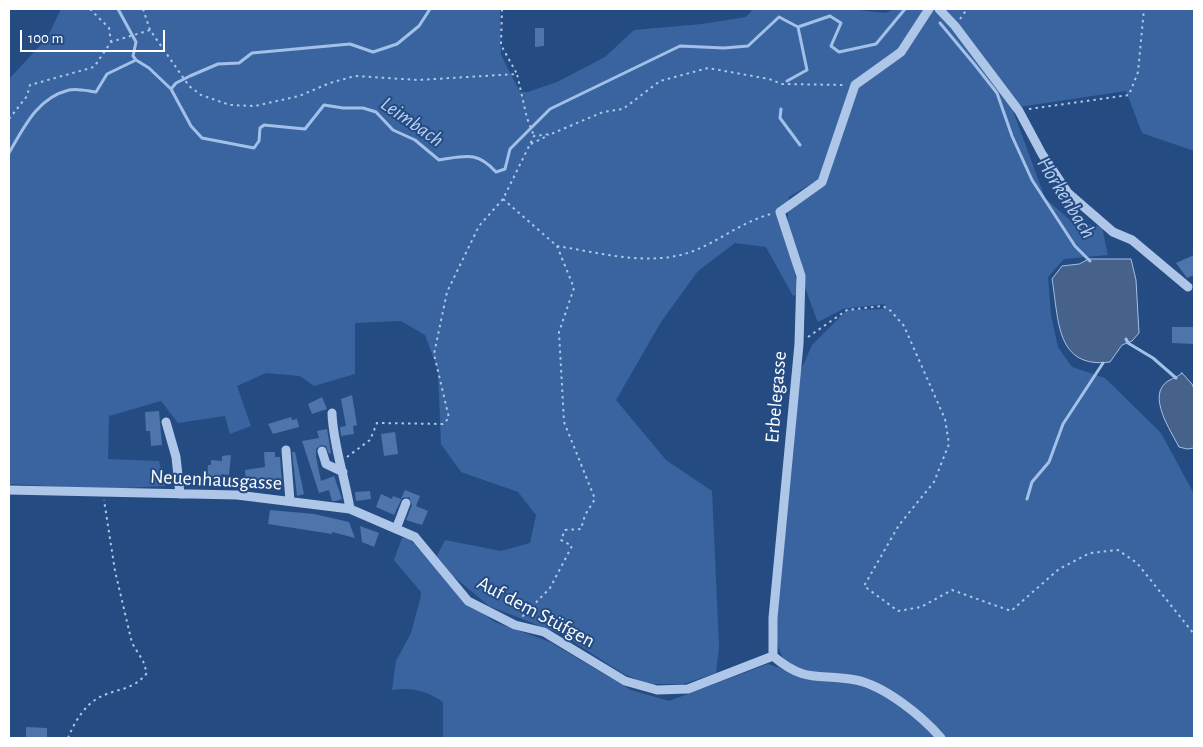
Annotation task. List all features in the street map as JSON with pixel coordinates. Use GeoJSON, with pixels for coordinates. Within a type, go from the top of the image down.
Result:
{"type":"FeatureCollection","features":[{"type":"Feature","properties":{"kind":"street"},"geometry":{"type":"LineString","coordinates":[[780,212],[822,182],[856,85],[901,52],[929,9]]}},
{"type":"Feature","properties":{"kind":"street"},"geometry":{"type":"LineString","coordinates":[[939,9],[955,26],[1020,111],[1042,154],[1068,193],[1112,232],[1132,240],[1188,287]]}},
{"type":"Feature","properties":{"kind":"street","name":"Erbelegasse"},"geometry":{"type":"LineString","coordinates":[[773,656],[773,618],[799,344],[801,276],[780,212]]}},
{"type":"Feature","properties":{"kind":"street"},"geometry":{"type":"LineString","coordinates":[[332,414],[332,432],[341,461],[350,509]]}},
{"type":"Feature","properties":{"kind":"street"},"geometry":{"type":"LineString","coordinates":[[166,422],[176,457],[180,494]]}},
{"type":"Feature","properties":{"kind":"street"},"geometry":{"type":"LineString","coordinates":[[286,450],[290,501]]}},
{"type":"Feature","properties":{"kind":"street"},"geometry":{"type":"LineString","coordinates":[[322,451],[326,464],[343,472]]}},
{"type":"Feature","properties":{"kind":"street","name":"Neuenhausgasse"},"geometry":{"type":"LineString","coordinates":[[9,490],[237,494],[350,509],[415,537]]}},
{"type":"Feature","properties":{"kind":"street"},"geometry":{"type":"LineString","coordinates":[[396,529],[406,503]]}},
{"type":"Feature","properties":{"kind":"street","name":"Auf dem Stüfgen"},"geometry":{"type":"LineString","coordinates":[[415,537],[468,601],[515,625],[544,632],[625,681],[657,690],[688,689],[773,656]]}},
{"type":"Feature","properties":{"kind":"street"},"geometry":{"type":"LineString","coordinates":[[773,656],[787,667],[806,676],[856,680],[877,686],[932,728],[941,738]]}},
{"type":"Feature","properties":{"kind":"path"},"geometry":{"type":"LineString","coordinates":[[90,9],[109,28],[111,42]]}},
{"type":"Feature","properties":{"kind":"path"},"geometry":{"type":"LineString","coordinates":[[143,9],[150,30],[189,86],[201,95],[230,105],[255,106],[300,96],[330,83],[355,76],[418,80],[517,74]]}},
{"type":"Feature","properties":{"kind":"path"},"geometry":{"type":"LineString","coordinates":[[341,461],[370,440],[377,423],[443,424],[449,418],[434,354],[447,292],[479,226],[503,199],[534,136],[527,118],[517,74],[501,45],[502,9]]}},
{"type":"Feature","properties":{"kind":"path"},"geometry":{"type":"LineString","coordinates":[[955,26],[967,9]]}},
{"type":"Feature","properties":{"kind":"path"},"geometry":{"type":"LineString","coordinates":[[1020,111],[1129,95],[1138,72],[1144,9]]}},
{"type":"Feature","properties":{"kind":"path"},"geometry":{"type":"LineString","coordinates":[[9,118],[27,96],[30,85],[94,67],[111,42],[125,36],[150,30]]}},
{"type":"Feature","properties":{"kind":"path"},"geometry":{"type":"LineString","coordinates":[[530,144],[603,112],[623,109],[660,81],[708,68],[769,79],[782,84],[856,85]]}},
{"type":"Feature","properties":{"kind":"path"},"geometry":{"type":"LineString","coordinates":[[534,136],[551,134]]}},
{"type":"Feature","properties":{"kind":"path"},"geometry":{"type":"LineString","coordinates":[[503,199],[557,246],[574,288],[559,332],[564,422],[595,500],[585,515],[581,529],[565,530],[561,540],[572,546],[550,588],[515,625]]}},
{"type":"Feature","properties":{"kind":"path"},"geometry":{"type":"LineString","coordinates":[[557,246],[648,260],[695,250],[761,217],[780,212]]}},
{"type":"Feature","properties":{"kind":"path"},"geometry":{"type":"LineString","coordinates":[[799,344],[847,310],[883,306],[891,310],[904,326],[945,419],[949,444],[934,482],[899,525],[864,586],[898,611],[922,607],[952,590],[1011,611],[1059,569],[1090,553],[1118,550],[1137,563],[1194,634]]}},
{"type":"Feature","properties":{"kind":"path"},"geometry":{"type":"LineString","coordinates":[[68,738],[75,721],[97,698],[139,684],[147,674],[132,643],[114,571],[103,492]]}},
{"type":"Feature","properties":{"kind":"shaded area"},"geometry":{"type":"Polygon","coordinates":[[[61,9],[500,9],[501,55],[520,92],[528,92],[557,82],[605,57],[634,30],[702,24],[746,17],[753,9],[850,9],[886,13],[894,9],[1194,9],[1194,151],[1142,133],[1126,91],[1012,108],[1045,198],[1071,221],[1102,227],[1108,255],[1064,259],[1048,277],[1051,315],[1058,347],[1072,367],[1105,378],[1161,433],[1194,494],[1194,738],[946,738],[934,725],[878,686],[807,674],[785,664],[776,641],[776,618],[800,372],[812,345],[847,310],[883,309],[885,304],[843,309],[818,322],[793,248],[788,219],[789,210],[792,206],[826,175],[789,197],[784,223],[799,293],[793,296],[766,247],[735,243],[698,271],[661,322],[616,400],[666,460],[712,491],[719,647],[716,673],[684,684],[647,684],[622,673],[563,635],[489,606],[452,575],[437,556],[445,540],[501,551],[530,543],[536,515],[518,492],[461,472],[441,444],[438,370],[425,335],[401,321],[355,323],[355,374],[314,386],[300,376],[266,373],[237,386],[251,426],[230,434],[225,416],[178,423],[161,401],[109,416],[108,459],[159,461],[165,486],[104,489],[9,484],[9,79],[47,38],[61,9]]]}},
{"type":"Feature","properties":{"kind":"shaded area"},"geometry":{"type":"Polygon","coordinates":[[[1089,259],[1131,259],[1136,280],[1139,333],[1132,341],[1122,345],[1110,362],[1092,362],[1079,358],[1069,349],[1059,325],[1052,279],[1062,266],[1079,264],[1089,259]]]}},
{"type":"Feature","properties":{"kind":"shaded area"},"geometry":{"type":"Polygon","coordinates":[[[1182,373],[1194,389],[1194,448],[1187,449],[1179,447],[1166,423],[1159,395],[1162,387],[1168,381],[1182,373]]]}},
{"type":"Feature","properties":{"kind":"shaded area"},"geometry":{"type":"Polygon","coordinates":[[[408,537],[465,601],[495,622],[550,642],[631,690],[669,701],[768,664],[806,677],[855,682],[877,688],[929,729],[937,738],[443,738],[443,702],[419,691],[406,689],[392,690],[396,661],[411,633],[421,596],[421,592],[394,560],[402,538],[408,537]]]}},
{"type":"Feature","properties":{"kind":"building"},"geometry":{"type":"Polygon","coordinates":[[[535,28],[544,28],[544,46],[535,47],[535,28]]]}},
{"type":"Feature","properties":{"kind":"building"},"geometry":{"type":"Polygon","coordinates":[[[1194,255],[1194,275],[1187,278],[1176,263],[1194,255]]]}},
{"type":"Feature","properties":{"kind":"building"},"geometry":{"type":"Polygon","coordinates":[[[1172,327],[1194,327],[1194,344],[1172,343],[1172,327]]]}},
{"type":"Feature","properties":{"kind":"building"},"geometry":{"type":"Polygon","coordinates":[[[352,395],[357,425],[353,426],[354,434],[341,436],[340,427],[346,426],[341,399],[352,395]]]}},
{"type":"Feature","properties":{"kind":"building"},"geometry":{"type":"Polygon","coordinates":[[[322,397],[327,409],[312,414],[308,404],[322,397]]]}},
{"type":"Feature","properties":{"kind":"building"},"geometry":{"type":"Polygon","coordinates":[[[159,411],[162,445],[151,446],[150,431],[146,431],[145,412],[159,411]]]}},
{"type":"Feature","properties":{"kind":"building"},"geometry":{"type":"Polygon","coordinates":[[[291,417],[292,420],[297,419],[299,427],[273,434],[268,424],[291,417]]]}},
{"type":"Feature","properties":{"kind":"building"},"geometry":{"type":"Polygon","coordinates":[[[327,429],[331,453],[329,454],[326,446],[321,445],[316,449],[316,457],[321,481],[334,476],[342,499],[336,501],[332,501],[329,490],[319,493],[302,441],[319,438],[317,431],[327,429]]]}},
{"type":"Feature","properties":{"kind":"building"},"geometry":{"type":"Polygon","coordinates":[[[395,432],[398,454],[384,456],[381,434],[395,432]]]}},
{"type":"Feature","properties":{"kind":"building"},"geometry":{"type":"Polygon","coordinates":[[[264,452],[275,452],[275,457],[280,457],[282,484],[263,486],[262,481],[246,481],[245,470],[265,467],[264,452]]]}},
{"type":"Feature","properties":{"kind":"building"},"geometry":{"type":"Polygon","coordinates":[[[292,452],[295,452],[304,494],[297,496],[292,452]]]}},
{"type":"Feature","properties":{"kind":"building"},"geometry":{"type":"Polygon","coordinates":[[[231,455],[229,475],[221,474],[221,478],[207,477],[208,465],[211,465],[211,460],[222,461],[222,456],[231,455]]]}},
{"type":"Feature","properties":{"kind":"building"},"geometry":{"type":"Polygon","coordinates":[[[405,490],[420,496],[416,506],[428,511],[422,525],[406,520],[412,505],[409,497],[402,498],[394,515],[376,507],[381,494],[392,499],[393,496],[401,499],[405,490]]]}},
{"type":"Feature","properties":{"kind":"building"},"geometry":{"type":"Polygon","coordinates":[[[370,491],[371,499],[356,501],[355,492],[370,491]]]}},
{"type":"Feature","properties":{"kind":"building"},"geometry":{"type":"Polygon","coordinates":[[[270,510],[314,514],[349,522],[355,538],[332,532],[332,534],[268,524],[270,510]]]}},
{"type":"Feature","properties":{"kind":"building"},"geometry":{"type":"Polygon","coordinates":[[[360,526],[379,533],[374,547],[362,542],[360,526]]]}},
{"type":"Feature","properties":{"kind":"building"},"geometry":{"type":"Polygon","coordinates":[[[26,727],[47,728],[47,737],[26,737],[26,727]]]}},
{"type":"Feature","properties":{"kind":"waterway"},"geometry":{"type":"LineString","coordinates":[[118,9],[136,42],[133,56],[136,60]]}},
{"type":"Feature","properties":{"kind":"waterway"},"geometry":{"type":"LineString","coordinates":[[171,89],[176,83],[190,76],[218,64],[239,63],[252,53],[350,44],[373,52],[397,44],[419,26],[430,9]]}},
{"type":"Feature","properties":{"kind":"waterway","name":"Leimbach"},"geometry":{"type":"LineString","coordinates":[[9,153],[26,124],[48,100],[72,89],[96,92],[107,74],[136,60],[149,68],[171,89],[191,126],[202,138],[254,148],[259,141],[260,128],[264,125],[305,129],[324,105],[343,108],[363,108],[376,112],[393,130],[415,140],[439,160],[464,157],[477,158],[496,172],[505,169],[510,149],[550,109],[680,46],[724,48],[748,46],[779,17],[798,27],[830,16],[841,23],[831,46],[839,52],[876,44],[905,9]]}},
{"type":"Feature","properties":{"kind":"waterway","name":"Horkenbach"},"geometry":{"type":"LineString","coordinates":[[940,23],[997,93],[1012,136],[1032,180],[1075,246],[1090,261]]}},
{"type":"Feature","properties":{"kind":"waterway"},"geometry":{"type":"LineString","coordinates":[[787,81],[807,70],[798,27]]}},
{"type":"Feature","properties":{"kind":"waterway"},"geometry":{"type":"LineString","coordinates":[[781,109],[780,118],[800,145]]}},
{"type":"Feature","properties":{"kind":"waterway","name":"Horkenbach"},"geometry":{"type":"LineString","coordinates":[[1126,339],[1128,343],[1153,358],[1176,378]]}},
{"type":"Feature","properties":{"kind":"waterway"},"geometry":{"type":"LineString","coordinates":[[1027,499],[1032,482],[1049,462],[1063,424],[1103,363]]}}]}
